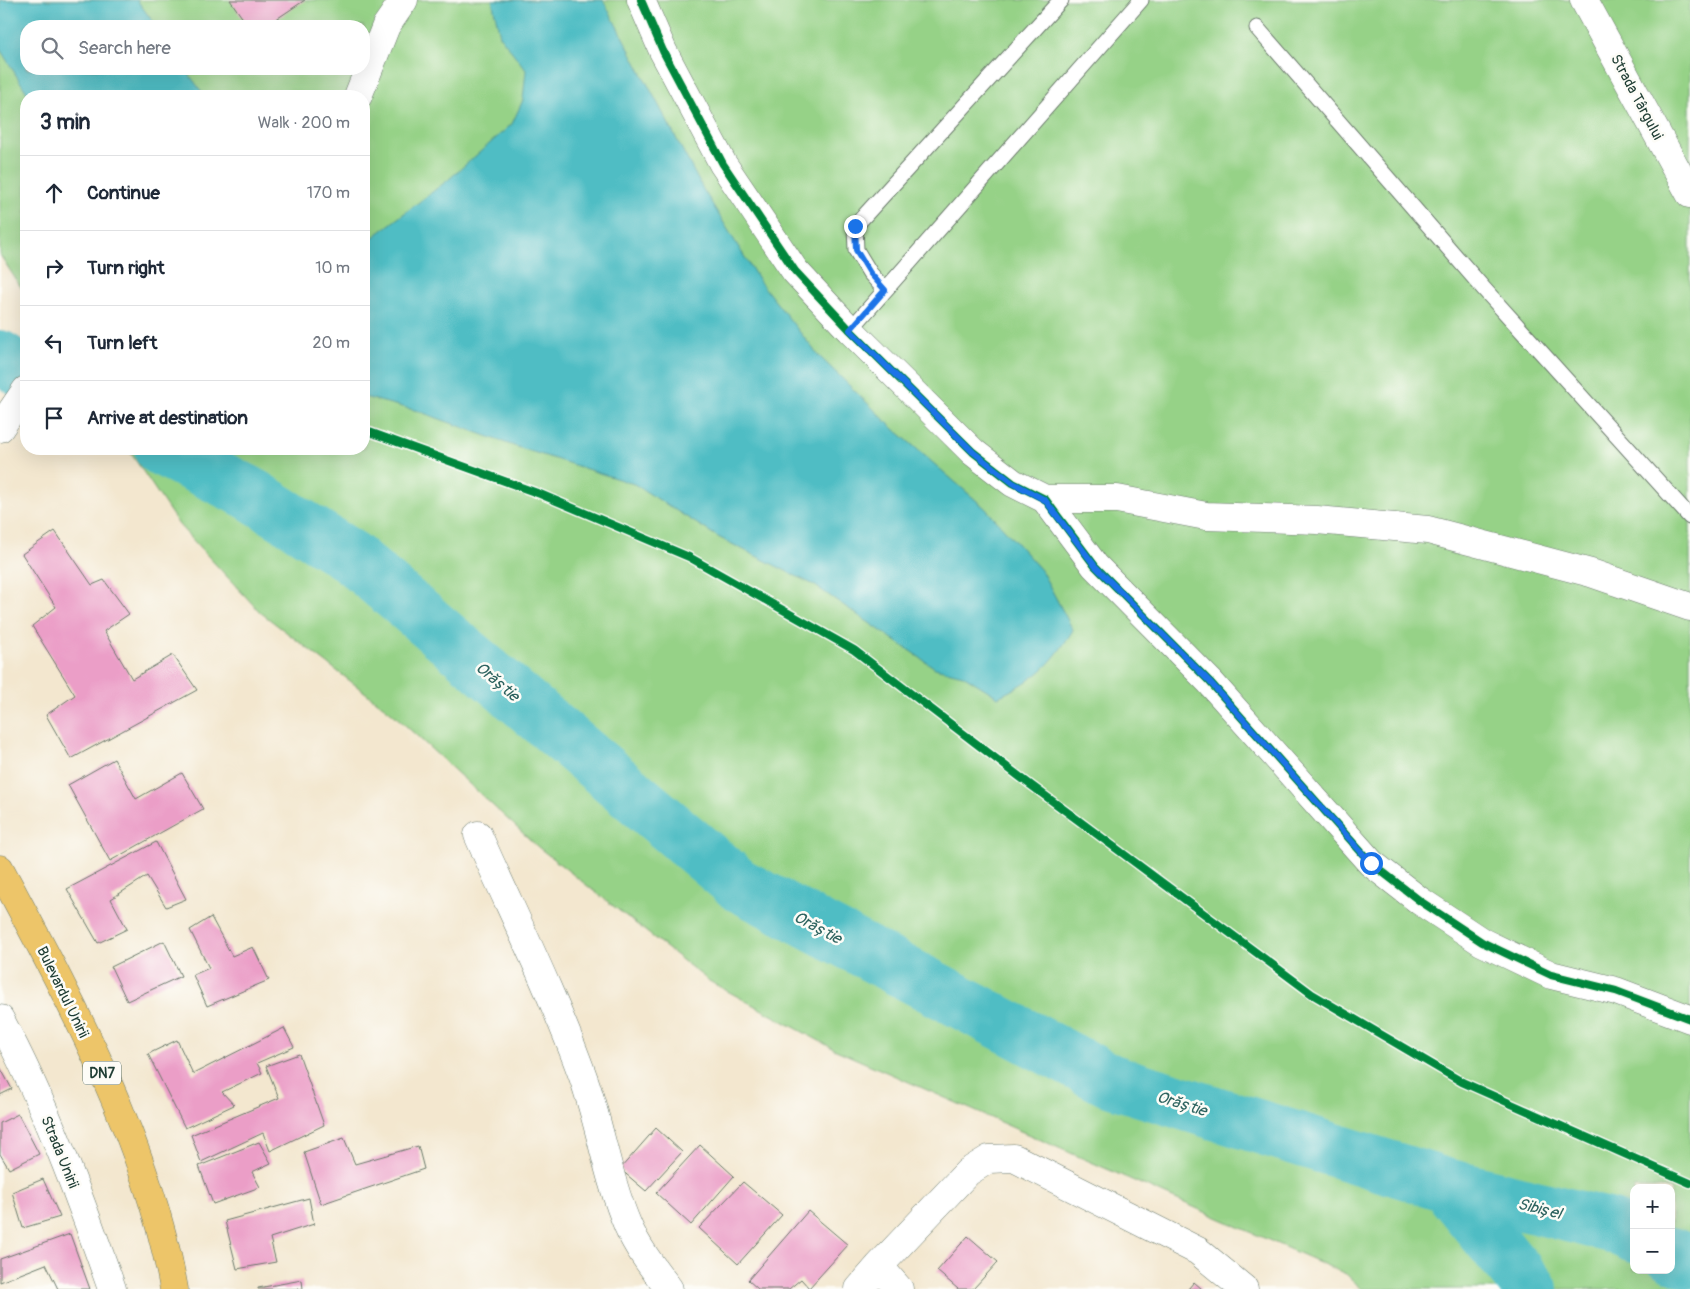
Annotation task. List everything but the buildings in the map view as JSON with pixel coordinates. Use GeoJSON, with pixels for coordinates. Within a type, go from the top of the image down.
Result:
{"type":"FeatureCollection","features":[{"type":"Feature","properties":{"kind":"main road","name":"Bulevardul Unirii"},"geometry":{"type":"LineString","coordinates":[[0,869],[57,976],[124,1121],[151,1192],[174,1289]]}},
{"type":"Feature","properties":{"kind":"street"},"geometry":{"type":"LineString","coordinates":[[370,66],[386,26],[404,0]]}},
{"type":"Feature","properties":{"kind":"street"},"geometry":{"type":"LineString","coordinates":[[641,0],[664,51],[723,164],[795,271],[850,330],[973,452],[1013,483],[1045,500],[1095,566],[1210,682],[1371,863],[1420,901],[1482,942],[1551,975],[1616,991],[1690,1019]]}},
{"type":"Feature","properties":{"kind":"street","name":"Strada Târgului"},"geometry":{"type":"LineString","coordinates":[[1584,0],[1690,194]]}},
{"type":"Feature","properties":{"kind":"street"},"geometry":{"type":"LineString","coordinates":[[360,90],[366,75]]}},
{"type":"Feature","properties":{"kind":"street"},"geometry":{"type":"LineString","coordinates":[[0,428],[20,399]]}},
{"type":"Feature","properties":{"kind":"street"},"geometry":{"type":"LineString","coordinates":[[1045,500],[1116,500],[1206,516],[1317,520],[1428,530],[1591,573],[1690,607]]}},
{"type":"Feature","properties":{"kind":"street"},"geometry":{"type":"LineString","coordinates":[[478,835],[555,1005],[582,1076],[628,1227],[643,1254],[669,1289]]}},
{"type":"Feature","properties":{"kind":"street","name":"Strada Unirii"},"geometry":{"type":"LineString","coordinates":[[0,1020],[23,1062],[42,1107],[112,1289]]}},
{"type":"Feature","properties":{"kind":"street"},"geometry":{"type":"LineString","coordinates":[[859,1289],[968,1172],[989,1159],[1014,1158],[1198,1251],[1244,1289]]}},
{"type":"Feature","properties":{"kind":"street"},"geometry":{"type":"LineString","coordinates":[[879,1266],[899,1289]]}},
{"type":"Feature","properties":{"kind":"lane"},"geometry":{"type":"LineString","coordinates":[[885,290],[870,273],[856,250],[855,226],[1061,0]]}},
{"type":"Feature","properties":{"kind":"lane"},"geometry":{"type":"LineString","coordinates":[[850,330],[1141,0]]}},
{"type":"Feature","properties":{"kind":"lane"},"geometry":{"type":"LineString","coordinates":[[1257,28],[1484,289],[1690,517]]}},
{"type":"Feature","properties":{"kind":"green space"},"geometry":{"type":"Polygon","coordinates":[[[0,0],[1690,0],[1690,1289],[1362,1289],[1346,1274],[836,1050],[709,981],[538,847],[392,713],[260,612],[179,525],[132,455],[370,455],[370,90],[20,90],[20,286],[0,255],[0,0]]]}},
{"type":"Feature","properties":{"kind":"water"},"geometry":{"type":"Polygon","coordinates":[[[0,0],[137,0],[152,20],[20,20],[20,75],[189,75],[201,90],[25,90],[0,49],[0,0]]]}},
{"type":"Feature","properties":{"kind":"water"},"geometry":{"type":"Polygon","coordinates":[[[492,0],[603,0],[703,189],[760,282],[818,355],[894,429],[985,508],[1041,570],[1073,630],[1042,670],[1023,684],[998,697],[963,675],[935,668],[814,585],[718,537],[634,484],[514,446],[418,411],[370,399],[370,239],[448,180],[512,124],[523,100],[526,70],[500,36],[492,0]]]}},
{"type":"Feature","properties":{"kind":"waterway","name":"Orăștie"},"geometry":{"type":"LineString","coordinates":[[0,357],[20,370]]}},
{"type":"Feature","properties":{"kind":"waterway","name":"Orăștie"},"geometry":{"type":"LineString","coordinates":[[173,455],[248,492],[351,557],[739,885],[1109,1080],[1446,1185],[1531,1289]]}},
{"type":"Feature","properties":{"kind":"waterway","name":"Sibișel"},"geometry":{"type":"LineString","coordinates":[[1446,1185],[1612,1226],[1630,1234]]}},
{"type":"Feature","properties":{"kind":"waterway","name":"Sibișel"},"geometry":{"type":"LineString","coordinates":[[1675,1256],[1690,1262]]}},
{"type":"Feature","properties":{"kind":"cycle path"},"geometry":{"type":"LineString","coordinates":[[641,0],[663,51],[723,164],[795,271],[850,330],[973,452],[1013,483],[1045,499],[1095,566],[1210,682],[1371,863],[1420,901],[1482,942],[1551,975],[1616,991],[1690,1019]]}},
{"type":"Feature","properties":{"kind":"cycle path"},"geometry":{"type":"LineString","coordinates":[[370,432],[540,494],[689,557],[854,650],[1020,777],[1312,994],[1462,1082],[1690,1183]]}},
{"type":"Feature","properties":{"kind":"route"},"geometry":{"type":"LineString","coordinates":[[855,226],[856,250],[870,273],[885,290],[850,330],[973,452],[1013,483],[1045,500],[1095,566],[1210,682],[1371,863]]}}]}
